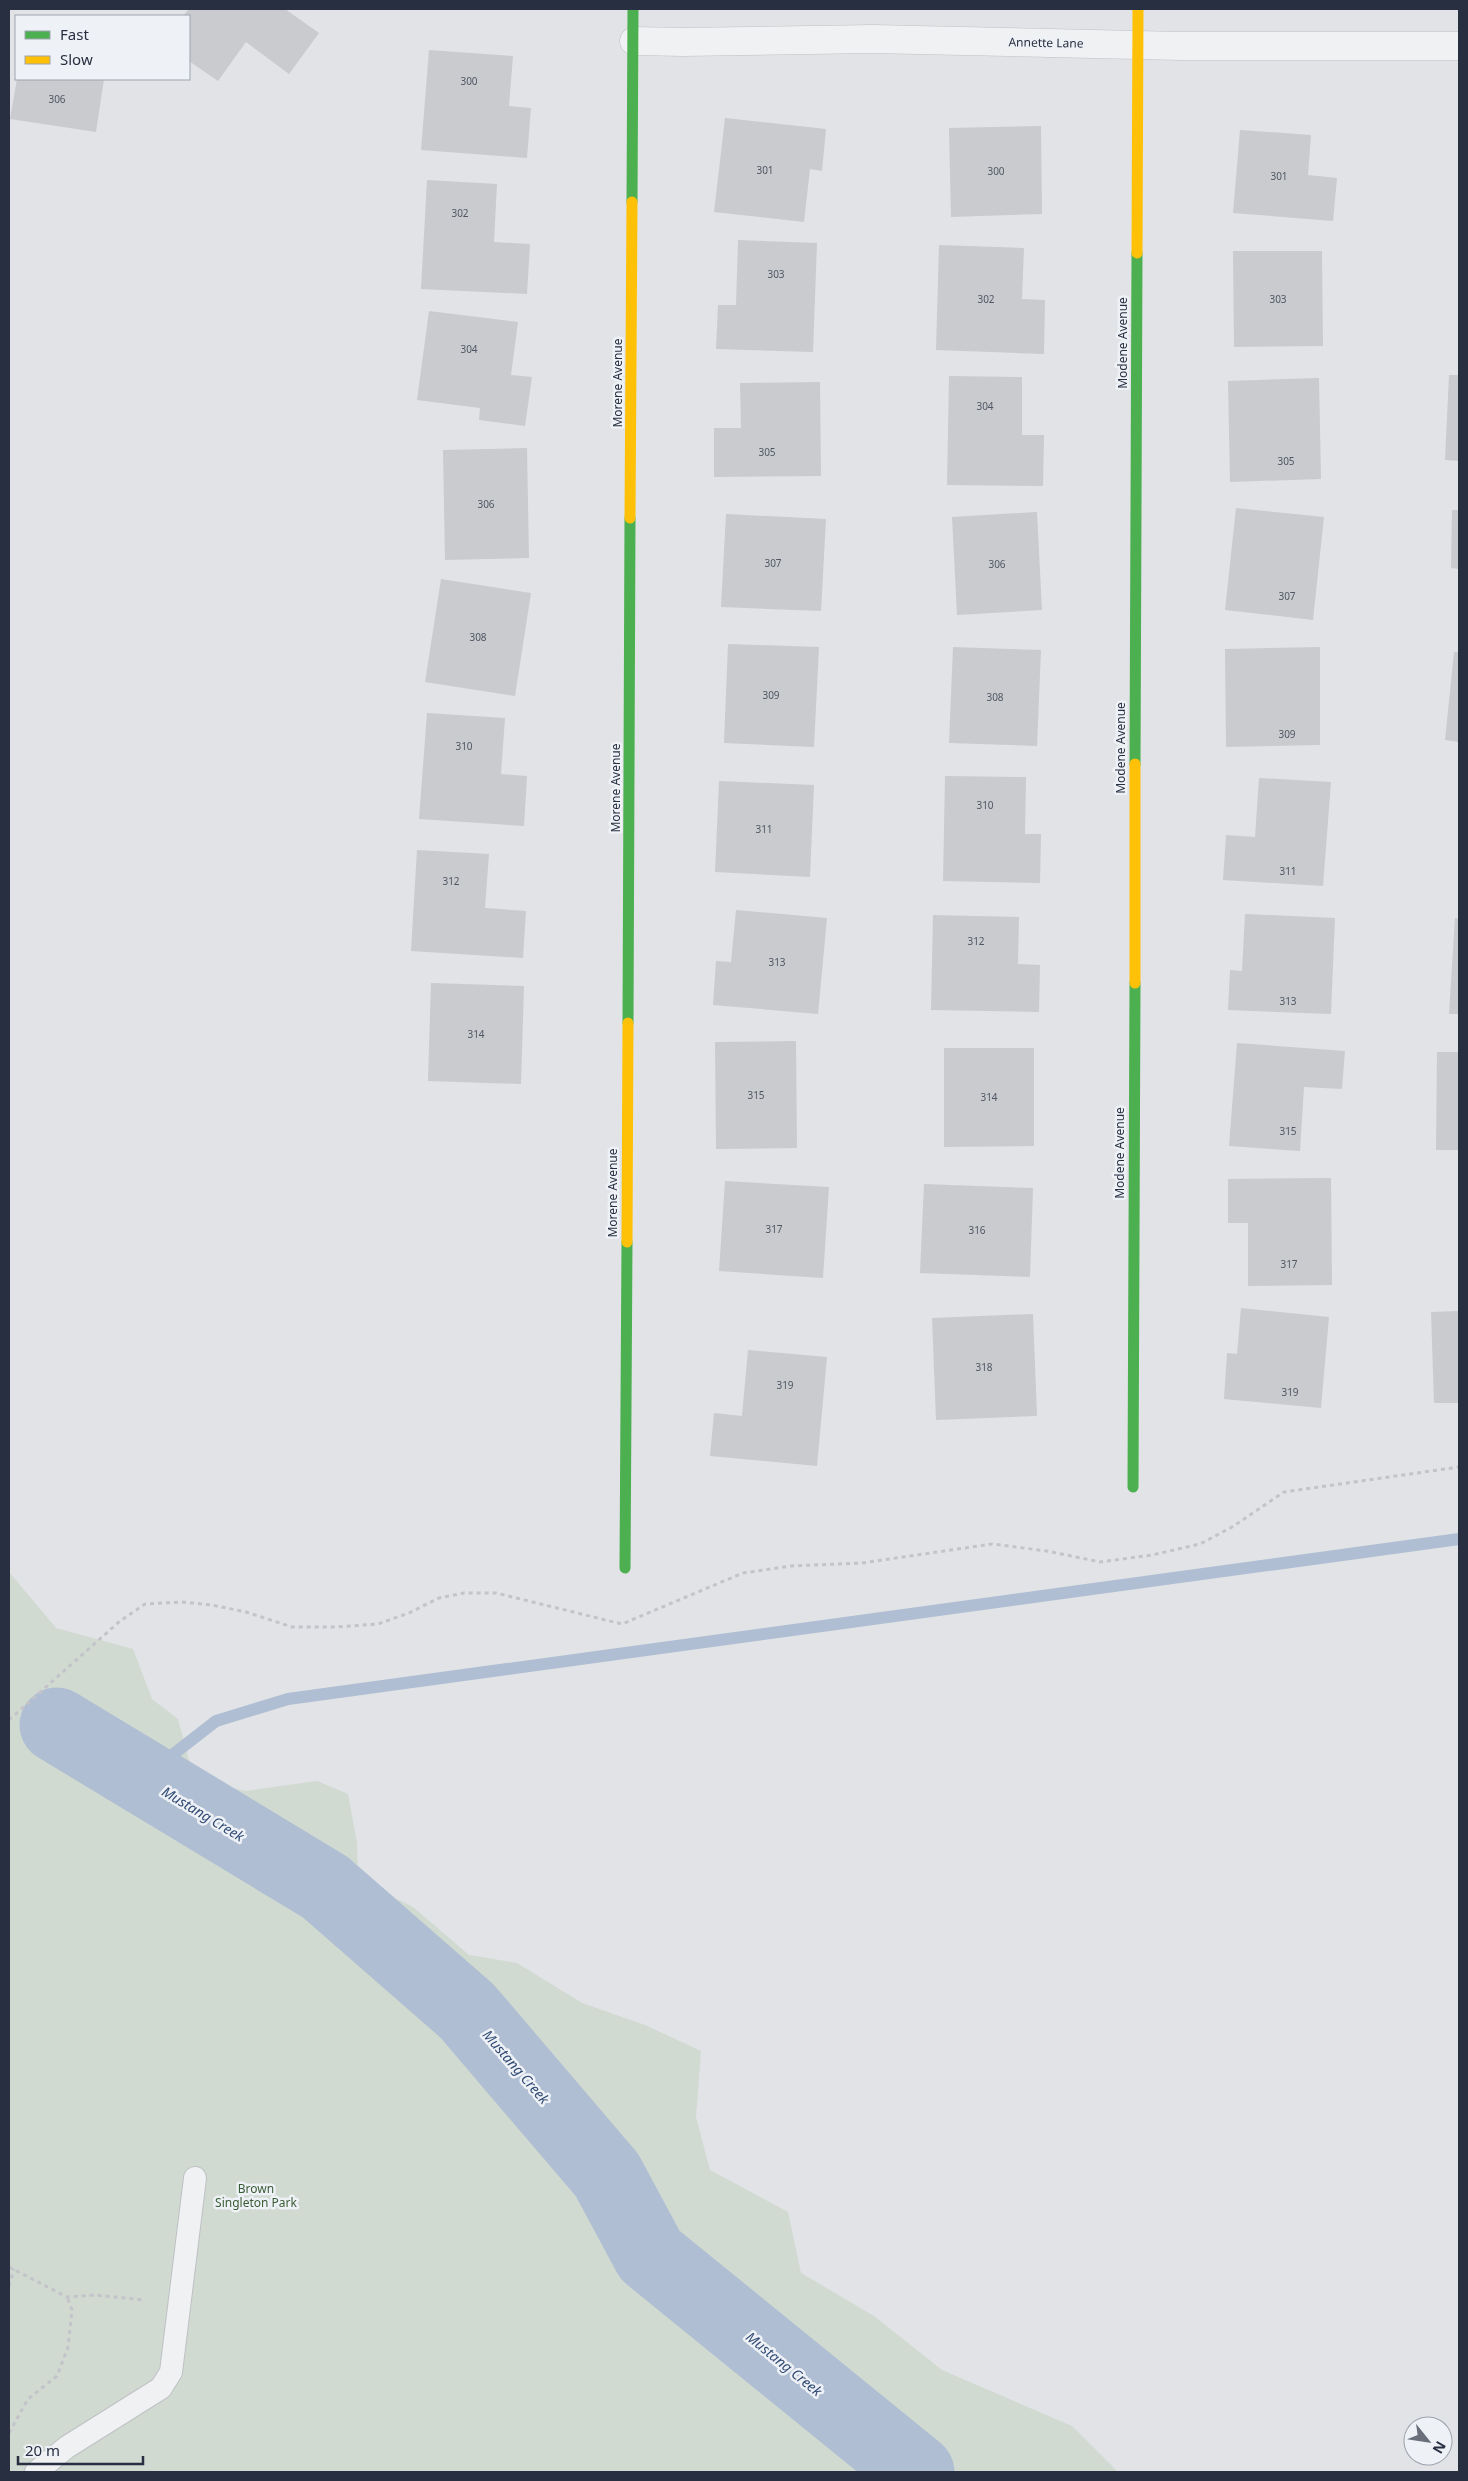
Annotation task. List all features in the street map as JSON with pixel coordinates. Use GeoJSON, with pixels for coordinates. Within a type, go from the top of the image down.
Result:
{"type":"FeatureCollection","features":[{"type":"Feature","properties":{"kind":"street","name":"Morene Avenue"},"geometry":{"type":"LineString","coordinates":[[625,1568],[633,9]]}},
{"type":"Feature","properties":{"kind":"street","name":"Modene Avenue"},"geometry":{"type":"LineString","coordinates":[[1133,1487],[1138,9]]}},
{"type":"Feature","properties":{"kind":"street","name":"Annette Lane"},"geometry":{"type":"LineString","coordinates":[[634,41],[873,39],[1138,45],[1459,46]]}},
{"type":"Feature","properties":{"kind":"lane"},"geometry":{"type":"LineString","coordinates":[[36,2472],[68,2447],[161,2388],[170,2372],[195,2178]]}},
{"type":"Feature","properties":{"kind":"path"},"geometry":{"type":"LineString","coordinates":[[9,1720],[120,1621],[145,1604],[182,1602],[212,1605],[246,1612],[292,1627],[336,1627],[378,1624],[409,1613],[439,1598],[464,1593],[496,1593],[622,1624],[743,1573],[791,1566],[862,1563],[992,1544],[1047,1551],[1100,1562],[1152,1555],[1200,1544],[1232,1527],[1284,1492],[1459,1467]]}},
{"type":"Feature","properties":{"kind":"path"},"geometry":{"type":"LineString","coordinates":[[9,2267],[67,2297],[95,2295],[179,2303]]}},
{"type":"Feature","properties":{"kind":"path"},"geometry":{"type":"LineString","coordinates":[[9,2286],[14,2269]]}},
{"type":"Feature","properties":{"kind":"path"},"geometry":{"type":"LineString","coordinates":[[9,2433],[28,2399],[57,2376],[68,2347],[72,2310],[67,2297]]}},
{"type":"Feature","properties":{"kind":"green space","name":"Brown Singleton Park"},"geometry":{"type":"Polygon","coordinates":[[[9,1572],[56,1628],[133,1649],[152,1699],[178,1719],[194,1779],[246,1791],[317,1781],[348,1794],[357,1843],[358,1880],[413,1907],[469,1955],[517,1963],[582,2003],[645,2025],[701,2051],[696,2117],[710,2170],[788,2212],[801,2273],[874,2316],[942,2370],[1072,2426],[1118,2472],[9,2472],[9,1572]]]}},
{"type":"Feature","properties":{"kind":"building"},"geometry":{"type":"Polygon","coordinates":[[[189,9],[285,9],[319,33],[289,74],[246,42],[218,81],[190,62],[190,15],[184,15],[189,9]]]}},
{"type":"Feature","properties":{"kind":"building"},"geometry":{"type":"Polygon","coordinates":[[[429,50],[513,56],[509,106],[531,108],[527,158],[421,150],[429,50]]]}},
{"type":"Feature","properties":{"kind":"building"},"geometry":{"type":"Polygon","coordinates":[[[17,80],[104,80],[96,132],[10,119],[17,80]]]}},
{"type":"Feature","properties":{"kind":"building"},"geometry":{"type":"Polygon","coordinates":[[[725,118],[826,129],[822,171],[810,169],[804,222],[714,212],[725,118]]]}},
{"type":"Feature","properties":{"kind":"building"},"geometry":{"type":"Polygon","coordinates":[[[1041,126],[1042,214],[951,217],[949,128],[1041,126]]]}},
{"type":"Feature","properties":{"kind":"building"},"geometry":{"type":"Polygon","coordinates":[[[1240,130],[1311,135],[1308,175],[1337,178],[1333,221],[1233,213],[1240,130]]]}},
{"type":"Feature","properties":{"kind":"building"},"geometry":{"type":"Polygon","coordinates":[[[427,180],[497,184],[494,242],[530,244],[527,294],[421,289],[427,180]]]}},
{"type":"Feature","properties":{"kind":"building"},"geometry":{"type":"Polygon","coordinates":[[[738,240],[817,243],[813,352],[716,349],[718,305],[736,305],[738,240]]]}},
{"type":"Feature","properties":{"kind":"building"},"geometry":{"type":"Polygon","coordinates":[[[939,245],[1024,248],[1022,299],[1045,300],[1044,354],[936,350],[939,245]]]}},
{"type":"Feature","properties":{"kind":"building"},"geometry":{"type":"Polygon","coordinates":[[[1233,251],[1322,251],[1323,346],[1234,347],[1233,251]]]}},
{"type":"Feature","properties":{"kind":"building"},"geometry":{"type":"Polygon","coordinates":[[[429,311],[518,322],[511,375],[532,377],[525,426],[479,420],[480,408],[417,400],[429,311]]]}},
{"type":"Feature","properties":{"kind":"building"},"geometry":{"type":"Polygon","coordinates":[[[1449,375],[1459,375],[1459,461],[1445,460],[1449,375]]]}},
{"type":"Feature","properties":{"kind":"building"},"geometry":{"type":"Polygon","coordinates":[[[949,376],[1022,377],[1022,435],[1044,435],[1043,486],[947,485],[949,376]]]}},
{"type":"Feature","properties":{"kind":"building"},"geometry":{"type":"Polygon","coordinates":[[[1319,378],[1321,479],[1230,482],[1228,381],[1319,378]]]}},
{"type":"Feature","properties":{"kind":"building"},"geometry":{"type":"Polygon","coordinates":[[[820,382],[821,476],[714,477],[714,428],[741,428],[740,383],[820,382]]]}},
{"type":"Feature","properties":{"kind":"building"},"geometry":{"type":"Polygon","coordinates":[[[527,448],[529,558],[445,560],[443,450],[527,448]]]}},
{"type":"Feature","properties":{"kind":"building"},"geometry":{"type":"Polygon","coordinates":[[[1236,508],[1324,517],[1313,620],[1225,610],[1236,508]]]}},
{"type":"Feature","properties":{"kind":"building"},"geometry":{"type":"Polygon","coordinates":[[[1452,510],[1459,510],[1459,569],[1451,568],[1452,510]]]}},
{"type":"Feature","properties":{"kind":"building"},"geometry":{"type":"Polygon","coordinates":[[[1037,512],[1042,610],[957,615],[952,517],[1037,512]]]}},
{"type":"Feature","properties":{"kind":"building"},"geometry":{"type":"Polygon","coordinates":[[[726,514],[826,519],[821,611],[721,607],[726,514]]]}},
{"type":"Feature","properties":{"kind":"building"},"geometry":{"type":"Polygon","coordinates":[[[441,579],[531,593],[515,696],[425,682],[441,579]]]}},
{"type":"Feature","properties":{"kind":"building"},"geometry":{"type":"Polygon","coordinates":[[[728,644],[819,647],[814,747],[724,743],[728,644]]]}},
{"type":"Feature","properties":{"kind":"building"},"geometry":{"type":"Polygon","coordinates":[[[953,647],[1041,650],[1037,746],[949,743],[953,647]]]}},
{"type":"Feature","properties":{"kind":"building"},"geometry":{"type":"Polygon","coordinates":[[[1320,647],[1320,745],[1226,747],[1225,649],[1320,647]]]}},
{"type":"Feature","properties":{"kind":"building"},"geometry":{"type":"Polygon","coordinates":[[[1454,652],[1459,652],[1459,742],[1445,740],[1454,652]]]}},
{"type":"Feature","properties":{"kind":"building"},"geometry":{"type":"Polygon","coordinates":[[[427,713],[505,718],[501,774],[527,776],[524,826],[419,819],[427,713]]]}},
{"type":"Feature","properties":{"kind":"building"},"geometry":{"type":"Polygon","coordinates":[[[945,776],[1026,777],[1025,834],[1041,834],[1040,883],[943,881],[945,776]]]}},
{"type":"Feature","properties":{"kind":"building"},"geometry":{"type":"Polygon","coordinates":[[[1259,778],[1331,782],[1323,886],[1223,880],[1226,835],[1255,837],[1259,778]]]}},
{"type":"Feature","properties":{"kind":"building"},"geometry":{"type":"Polygon","coordinates":[[[719,781],[814,785],[810,877],[715,872],[719,781]]]}},
{"type":"Feature","properties":{"kind":"building"},"geometry":{"type":"Polygon","coordinates":[[[417,850],[489,854],[485,908],[526,911],[523,958],[411,951],[417,850]]]}},
{"type":"Feature","properties":{"kind":"building"},"geometry":{"type":"Polygon","coordinates":[[[736,910],[827,918],[818,1014],[713,1005],[716,961],[731,962],[736,910]]]}},
{"type":"Feature","properties":{"kind":"building"},"geometry":{"type":"Polygon","coordinates":[[[1245,914],[1335,918],[1331,1014],[1228,1010],[1230,970],[1242,971],[1245,914]]]}},
{"type":"Feature","properties":{"kind":"building"},"geometry":{"type":"Polygon","coordinates":[[[933,915],[1019,917],[1018,964],[1040,965],[1039,1012],[931,1010],[933,915]]]}},
{"type":"Feature","properties":{"kind":"building"},"geometry":{"type":"Polygon","coordinates":[[[1455,918],[1459,919],[1459,1014],[1449,1014],[1455,918]]]}},
{"type":"Feature","properties":{"kind":"building"},"geometry":{"type":"Polygon","coordinates":[[[431,983],[524,986],[521,1084],[428,1081],[431,983]]]}},
{"type":"Feature","properties":{"kind":"building"},"geometry":{"type":"Polygon","coordinates":[[[796,1041],[797,1148],[716,1149],[715,1042],[796,1041]]]}},
{"type":"Feature","properties":{"kind":"building"},"geometry":{"type":"Polygon","coordinates":[[[1237,1043],[1345,1051],[1342,1089],[1304,1087],[1300,1151],[1229,1146],[1237,1043]]]}},
{"type":"Feature","properties":{"kind":"building"},"geometry":{"type":"Polygon","coordinates":[[[944,1048],[1034,1048],[1034,1146],[944,1147],[944,1048]]]}},
{"type":"Feature","properties":{"kind":"building"},"geometry":{"type":"Polygon","coordinates":[[[1437,1052],[1459,1052],[1459,1150],[1436,1150],[1437,1052]]]}},
{"type":"Feature","properties":{"kind":"building"},"geometry":{"type":"Polygon","coordinates":[[[1331,1178],[1332,1285],[1248,1286],[1248,1223],[1228,1223],[1228,1179],[1331,1178]]]}},
{"type":"Feature","properties":{"kind":"building"},"geometry":{"type":"Polygon","coordinates":[[[725,1181],[829,1187],[823,1278],[719,1271],[725,1181]]]}},
{"type":"Feature","properties":{"kind":"building"},"geometry":{"type":"Polygon","coordinates":[[[924,1184],[1033,1188],[1030,1277],[920,1273],[924,1184]]]}},
{"type":"Feature","properties":{"kind":"building"},"geometry":{"type":"Polygon","coordinates":[[[1241,1308],[1329,1317],[1321,1408],[1224,1399],[1227,1353],[1237,1354],[1241,1308]]]}},
{"type":"Feature","properties":{"kind":"building"},"geometry":{"type":"Polygon","coordinates":[[[1459,1311],[1459,1403],[1434,1403],[1431,1312],[1459,1311]]]}},
{"type":"Feature","properties":{"kind":"building"},"geometry":{"type":"Polygon","coordinates":[[[1033,1314],[1037,1416],[936,1420],[932,1318],[1033,1314]]]}},
{"type":"Feature","properties":{"kind":"building"},"geometry":{"type":"Polygon","coordinates":[[[748,1350],[827,1357],[817,1466],[710,1456],[714,1413],[742,1416],[748,1350]]]}},
{"type":"Feature","properties":{"kind":"waterway"},"geometry":{"type":"LineString","coordinates":[[144,1777],[216,1721],[288,1699],[1459,1539]]}},
{"type":"Feature","properties":{"kind":"waterway","name":"Mustang Creek"},"geometry":{"type":"LineString","coordinates":[[57,1725],[325,1887],[467,2011],[607,2175],[650,2255],[917,2472]]}},
{"type":"Feature","properties":{"kind":"traffic: fast"},"geometry":{"type":"LineString","coordinates":[[632,202],[633,9]]}},
{"type":"Feature","properties":{"kind":"traffic: fast"},"geometry":{"type":"LineString","coordinates":[[1135,764],[1137,253]]}},
{"type":"Feature","properties":{"kind":"traffic: fast"},"geometry":{"type":"LineString","coordinates":[[628,1023],[630,518]]}},
{"type":"Feature","properties":{"kind":"traffic: fast"},"geometry":{"type":"LineString","coordinates":[[1133,1487],[1135,983]]}},
{"type":"Feature","properties":{"kind":"traffic: fast"},"geometry":{"type":"LineString","coordinates":[[625,1568],[627,1242]]}},
{"type":"Feature","properties":{"kind":"traffic: slow"},"geometry":{"type":"LineString","coordinates":[[1137,253],[1138,9]]}},
{"type":"Feature","properties":{"kind":"traffic: slow"},"geometry":{"type":"LineString","coordinates":[[630,518],[632,202]]}},
{"type":"Feature","properties":{"kind":"traffic: slow"},"geometry":{"type":"LineString","coordinates":[[1135,764],[1135,983]]}},
{"type":"Feature","properties":{"kind":"traffic: slow"},"geometry":{"type":"LineString","coordinates":[[627,1242],[628,1023]]}}]}
